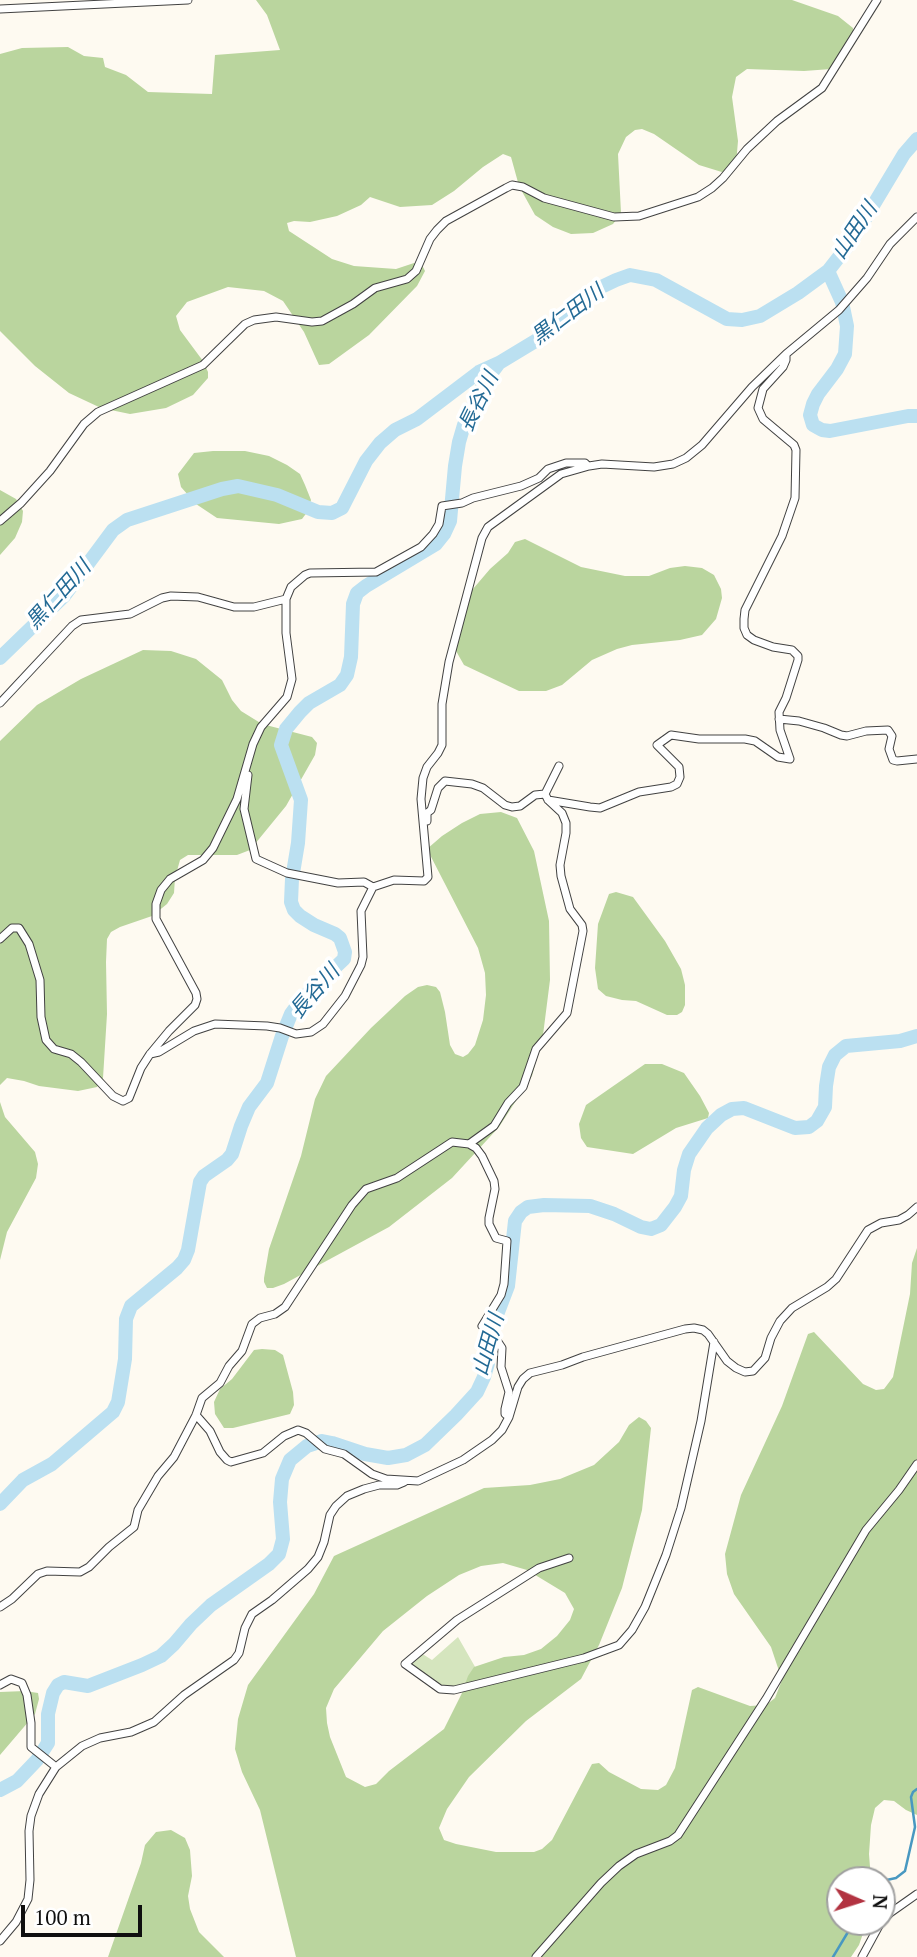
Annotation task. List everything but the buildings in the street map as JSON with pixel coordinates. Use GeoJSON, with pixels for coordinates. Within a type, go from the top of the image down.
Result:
{"type":"FeatureCollection","features":[{"type":"Feature","properties":{"kind":"street"},"geometry":{"type":"LineString","coordinates":[[0,9],[188,0]]}},
{"type":"Feature","properties":{"kind":"street"},"geometry":{"type":"LineString","coordinates":[[0,521],[41,481],[84,424],[98,412],[203,365],[245,324],[254,320],[276,317],[322,321],[353,304],[374,288],[407,279],[416,271],[430,239],[446,221],[512,185],[523,187],[544,198],[614,217],[639,216],[698,197],[723,178],[747,149],[777,121],[822,88],[877,0]]}},
{"type":"Feature","properties":{"kind":"street"},"geometry":{"type":"LineString","coordinates":[[150,1054],[159,1052],[194,1031],[215,1024],[304,1034],[318,1028],[345,996],[361,965],[361,911],[373,887],[394,880],[424,881],[429,873],[421,799],[422,778],[442,745],[442,704],[449,662],[482,538],[488,527],[561,474],[602,464],[654,467],[673,464],[686,458],[702,445],[752,387],[786,354],[839,310],[867,278],[890,244],[917,217]]}},
{"type":"Feature","properties":{"kind":"street"},"geometry":{"type":"LineString","coordinates":[[427,813],[431,810],[438,788],[445,781],[483,788],[512,807],[520,806],[535,795],[600,807],[639,792],[671,787],[680,777],[678,767],[657,745],[677,734],[699,739],[755,741],[778,757],[790,759],[780,730],[779,712],[786,698],[798,656],[792,650],[764,645],[754,640],[747,635],[744,628],[745,610],[782,536],[795,498],[794,445],[764,419],[758,408],[763,389],[783,367],[786,354]]}},
{"type":"Feature","properties":{"kind":"street"},"geometry":{"type":"LineString","coordinates":[[0,939],[12,928],[19,928],[29,944],[40,980],[41,1017],[46,1040],[54,1049],[81,1062],[113,1096],[123,1101],[129,1098],[150,1054],[195,1005],[197,999],[156,919],[156,904],[161,890],[170,880],[202,860],[214,848],[237,799],[253,744],[261,727],[282,704],[290,689],[292,679],[286,633],[286,599],[291,587],[310,573],[376,572],[421,547],[439,524],[442,506],[521,486],[539,478],[548,469],[566,463],[585,463],[589,466]]}},
{"type":"Feature","properties":{"kind":"street"},"geometry":{"type":"LineString","coordinates":[[0,703],[72,626],[82,620],[130,614],[171,596],[198,597],[234,607],[254,607],[286,599]]}},
{"type":"Feature","properties":{"kind":"street"},"geometry":{"type":"LineString","coordinates":[[779,719],[799,721],[847,736],[866,731],[888,730],[892,736],[889,749],[893,760],[917,759]]}},
{"type":"Feature","properties":{"kind":"street"},"geometry":{"type":"LineString","coordinates":[[547,797],[559,766]]}},
{"type":"Feature","properties":{"kind":"street"},"geometry":{"type":"LineString","coordinates":[[246,768],[248,779],[244,809],[254,857],[258,861],[287,873],[338,883],[364,882],[373,887]]}},
{"type":"Feature","properties":{"kind":"street"},"geometry":{"type":"LineString","coordinates":[[422,778],[425,782],[430,860],[428,866]]}},
{"type":"Feature","properties":{"kind":"street"},"geometry":{"type":"LineString","coordinates":[[469,1144],[494,1126],[508,1103],[523,1087],[536,1049],[567,1013],[583,931],[582,925],[570,909],[561,876],[566,822],[562,813],[547,797]]}},
{"type":"Feature","properties":{"kind":"street"},"geometry":{"type":"LineString","coordinates":[[0,1607],[38,1574],[47,1571],[80,1572],[89,1567],[134,1527],[138,1510],[158,1476],[174,1457],[202,1398],[216,1387],[242,1351],[252,1324],[285,1307],[352,1205],[366,1189],[397,1178],[452,1142],[469,1144],[482,1156],[495,1189],[489,1224],[496,1238],[507,1241],[501,1295],[482,1326],[502,1348],[501,1367],[509,1392],[505,1415],[509,1417]]}},
{"type":"Feature","properties":{"kind":"street"},"geometry":{"type":"LineString","coordinates":[[195,1415],[210,1431],[220,1452],[231,1462],[263,1453],[284,1436],[293,1431],[302,1431],[316,1443],[344,1454],[372,1474],[386,1479],[418,1481],[475,1453],[502,1430],[518,1387],[530,1373],[685,1329],[703,1330],[727,1361],[745,1372],[753,1371],[765,1359],[771,1338],[780,1321],[792,1308],[836,1279],[868,1230],[881,1223],[899,1220],[917,1207]]}},
{"type":"Feature","properties":{"kind":"street"},"geometry":{"type":"LineString","coordinates":[[569,1558],[539,1569],[457,1620],[405,1664],[440,1689],[454,1690],[584,1658],[618,1645],[632,1630],[645,1607],[681,1508],[701,1421],[714,1341]]}},
{"type":"Feature","properties":{"kind":"street"},"geometry":{"type":"LineString","coordinates":[[536,1957],[619,1866],[636,1854],[670,1841],[678,1835],[766,1699],[866,1530],[917,1464]]}},
{"type":"Feature","properties":{"kind":"street"},"geometry":{"type":"LineString","coordinates":[[0,1941],[16,1922],[28,1899],[31,1816],[39,1794],[56,1767],[82,1746],[100,1738],[131,1732],[154,1722],[184,1695],[234,1660],[239,1653],[245,1628],[252,1614],[309,1569],[318,1557],[330,1515],[336,1506],[347,1496],[364,1489],[379,1485],[397,1485],[405,1481]]}},
{"type":"Feature","properties":{"kind":"street"},"geometry":{"type":"LineString","coordinates":[[0,1685],[11,1679],[22,1684],[27,1695],[31,1723],[31,1747],[56,1767]]}},
{"type":"Feature","properties":{"kind":"street"},"geometry":{"type":"LineString","coordinates":[[896,1909],[917,1894]]}},
{"type":"Feature","properties":{"kind":"street"},"geometry":{"type":"LineString","coordinates":[[862,1957],[874,1936]]}},
{"type":"Feature","properties":{"kind":"green space"},"geometry":{"type":"Polygon","coordinates":[[[256,0],[792,0],[838,16],[853,28],[853,44],[845,60],[831,69],[747,69],[736,77],[732,97],[738,141],[736,164],[725,173],[699,165],[654,134],[642,129],[635,130],[626,137],[618,154],[621,213],[613,224],[593,233],[571,234],[553,227],[535,215],[519,186],[511,157],[503,154],[432,205],[400,207],[370,197],[361,205],[337,216],[310,222],[287,223],[289,231],[332,259],[354,266],[396,269],[414,263],[422,265],[425,271],[417,286],[369,335],[329,364],[319,365],[304,332],[283,301],[264,291],[228,287],[187,302],[176,316],[180,330],[203,361],[208,378],[193,395],[166,408],[130,414],[101,408],[69,393],[35,366],[0,331],[0,54],[22,48],[68,47],[84,56],[103,58],[105,67],[126,75],[148,92],[212,94],[215,55],[280,50],[267,15],[256,0]]]}},
{"type":"Feature","properties":{"kind":"green space"},"geometry":{"type":"Polygon","coordinates":[[[245,451],[269,456],[287,465],[300,474],[311,500],[308,511],[302,519],[279,524],[217,518],[196,504],[181,487],[178,474],[194,453],[245,451]]]}},
{"type":"Feature","properties":{"kind":"green space"},"geometry":{"type":"Polygon","coordinates":[[[0,490],[16,499],[23,511],[22,522],[15,538],[0,555],[0,490]]]}},
{"type":"Feature","properties":{"kind":"green space"},"geometry":{"type":"Polygon","coordinates":[[[525,539],[581,567],[625,576],[649,576],[685,566],[702,568],[714,575],[721,589],[722,598],[716,619],[702,635],[617,649],[592,660],[562,685],[546,691],[519,691],[464,665],[456,651],[456,624],[467,596],[515,542],[525,539]]]}},
{"type":"Feature","properties":{"kind":"green space"},"geometry":{"type":"Polygon","coordinates":[[[143,650],[171,651],[196,659],[222,680],[241,711],[262,724],[312,737],[317,743],[315,755],[286,806],[250,850],[237,855],[188,855],[180,860],[174,893],[167,904],[152,916],[111,932],[107,939],[107,1014],[103,1078],[97,1087],[78,1091],[39,1086],[7,1078],[0,1085],[0,741],[37,705],[81,679],[143,650]]]}},
{"type":"Feature","properties":{"kind":"green space"},"geometry":{"type":"Polygon","coordinates":[[[501,812],[517,818],[534,851],[549,921],[550,980],[543,1035],[532,1076],[499,1127],[452,1178],[389,1227],[284,1284],[267,1288],[264,1278],[269,1249],[301,1156],[315,1099],[326,1076],[405,996],[418,987],[427,985],[436,987],[440,992],[450,1045],[455,1054],[463,1057],[475,1045],[483,1020],[485,973],[478,948],[427,849],[442,836],[480,814],[501,812]]]}},
{"type":"Feature","properties":{"kind":"green space"},"geometry":{"type":"Polygon","coordinates":[[[616,892],[633,897],[665,941],[681,969],[685,985],[685,1005],[677,1015],[667,1015],[636,1001],[606,996],[598,989],[595,968],[598,924],[609,894],[616,892]]]}},
{"type":"Feature","properties":{"kind":"green space"},"geometry":{"type":"Polygon","coordinates":[[[645,1064],[662,1064],[684,1073],[700,1096],[709,1113],[708,1118],[676,1128],[633,1154],[587,1147],[581,1138],[579,1124],[586,1105],[645,1064]]]}},
{"type":"Feature","properties":{"kind":"green space"},"geometry":{"type":"Polygon","coordinates":[[[0,1102],[5,1117],[35,1152],[38,1164],[36,1178],[7,1232],[0,1260],[0,1102]]]}},
{"type":"Feature","properties":{"kind":"green space"},"geometry":{"type":"Polygon","coordinates":[[[917,1248],[917,1815],[894,1801],[884,1800],[875,1808],[871,1825],[870,1866],[826,1866],[826,1936],[862,1936],[851,1957],[296,1957],[260,1810],[242,1772],[235,1749],[238,1719],[248,1685],[314,1594],[334,1556],[484,1488],[530,1485],[560,1479],[594,1465],[619,1442],[629,1425],[639,1417],[651,1428],[642,1510],[622,1588],[599,1645],[581,1679],[526,1721],[469,1777],[447,1809],[439,1828],[444,1840],[456,1844],[496,1852],[534,1852],[542,1849],[552,1840],[592,1764],[599,1763],[609,1772],[641,1789],[658,1790],[666,1785],[675,1768],[692,1690],[698,1687],[750,1706],[766,1705],[775,1698],[782,1680],[771,1647],[734,1594],[727,1574],[725,1554],[741,1495],[782,1406],[808,1334],[814,1332],[863,1384],[876,1390],[884,1389],[893,1377],[910,1294],[912,1263],[917,1248]],[[503,1563],[481,1566],[459,1575],[427,1596],[383,1631],[334,1689],[326,1708],[330,1737],[346,1777],[365,1787],[376,1784],[444,1729],[474,1667],[541,1649],[557,1636],[570,1620],[574,1609],[565,1593],[527,1570],[503,1563]]]}},
{"type":"Feature","properties":{"kind":"green space"},"geometry":{"type":"Polygon","coordinates":[[[254,1350],[275,1350],[283,1355],[293,1392],[294,1405],[290,1414],[224,1428],[215,1414],[214,1402],[220,1389],[232,1379],[254,1350]]]}},
{"type":"Feature","properties":{"kind":"green space"},"geometry":{"type":"Polygon","coordinates":[[[458,1637],[482,1679],[454,1688],[441,1687],[411,1664],[421,1653],[432,1660],[458,1637]]]}},
{"type":"Feature","properties":{"kind":"green space"},"geometry":{"type":"Polygon","coordinates":[[[0,1692],[38,1693],[35,1714],[0,1755],[0,1692]]]}},
{"type":"Feature","properties":{"kind":"green space"},"geometry":{"type":"Polygon","coordinates":[[[171,1830],[185,1838],[190,1850],[192,1876],[188,1896],[199,1932],[224,1957],[108,1957],[145,1845],[156,1832],[171,1830]]]}},
{"type":"Feature","properties":{"kind":"waterway","name":"黒仁田川"},"geometry":{"type":"LineString","coordinates":[[0,658],[64,596],[113,530],[127,520],[238,486],[277,495],[318,512],[332,513],[342,508],[366,461],[395,430],[417,419],[479,372],[542,337],[595,290],[616,280],[630,275],[656,280],[727,319],[742,320],[760,316],[828,271],[853,239],[904,154],[917,139]]}},
{"type":"Feature","properties":{"kind":"waterway","name":"山田川"},"geometry":{"type":"LineString","coordinates":[[828,271],[842,302],[847,326],[845,354],[813,404],[810,415],[813,425],[830,431],[917,416]]}},
{"type":"Feature","properties":{"kind":"waterway","name":"長谷川"},"geometry":{"type":"LineString","coordinates":[[0,1504],[23,1480],[52,1464],[113,1412],[118,1402],[125,1359],[126,1319],[131,1306],[184,1260],[200,1182],[232,1154],[249,1107],[267,1083],[291,1014],[302,999],[344,959],[345,952],[340,938],[300,916],[291,902],[301,800],[281,745],[286,729],[300,712],[309,703],[340,685],[347,675],[351,657],[353,604],[357,593],[436,544],[444,534],[450,521],[455,466],[464,425],[484,383],[499,363]]}},
{"type":"Feature","properties":{"kind":"waterway","name":"山田川"},"geometry":{"type":"LineString","coordinates":[[0,1790],[17,1781],[37,1760],[48,1743],[48,1714],[53,1693],[58,1685],[64,1682],[88,1686],[161,1656],[211,1605],[279,1554],[283,1539],[280,1502],[282,1479],[290,1460],[307,1446],[322,1441],[388,1458],[406,1455],[425,1445],[477,1392],[488,1363],[490,1333],[508,1286],[515,1221],[521,1212],[528,1207],[544,1205],[590,1206],[641,1227],[651,1229],[661,1225],[681,1196],[689,1154],[707,1128],[721,1115],[732,1109],[744,1108],[795,1128],[809,1127],[817,1121],[825,1107],[829,1067],[835,1055],[846,1046],[900,1041],[917,1036]]}},
{"type":"Feature","properties":{"kind":"waterway"},"geometry":{"type":"LineString","coordinates":[[896,1878],[905,1871],[915,1827],[911,1797],[917,1789]]}},
{"type":"Feature","properties":{"kind":"waterway"},"geometry":{"type":"LineString","coordinates":[[833,1957],[846,1936]]}}]}
